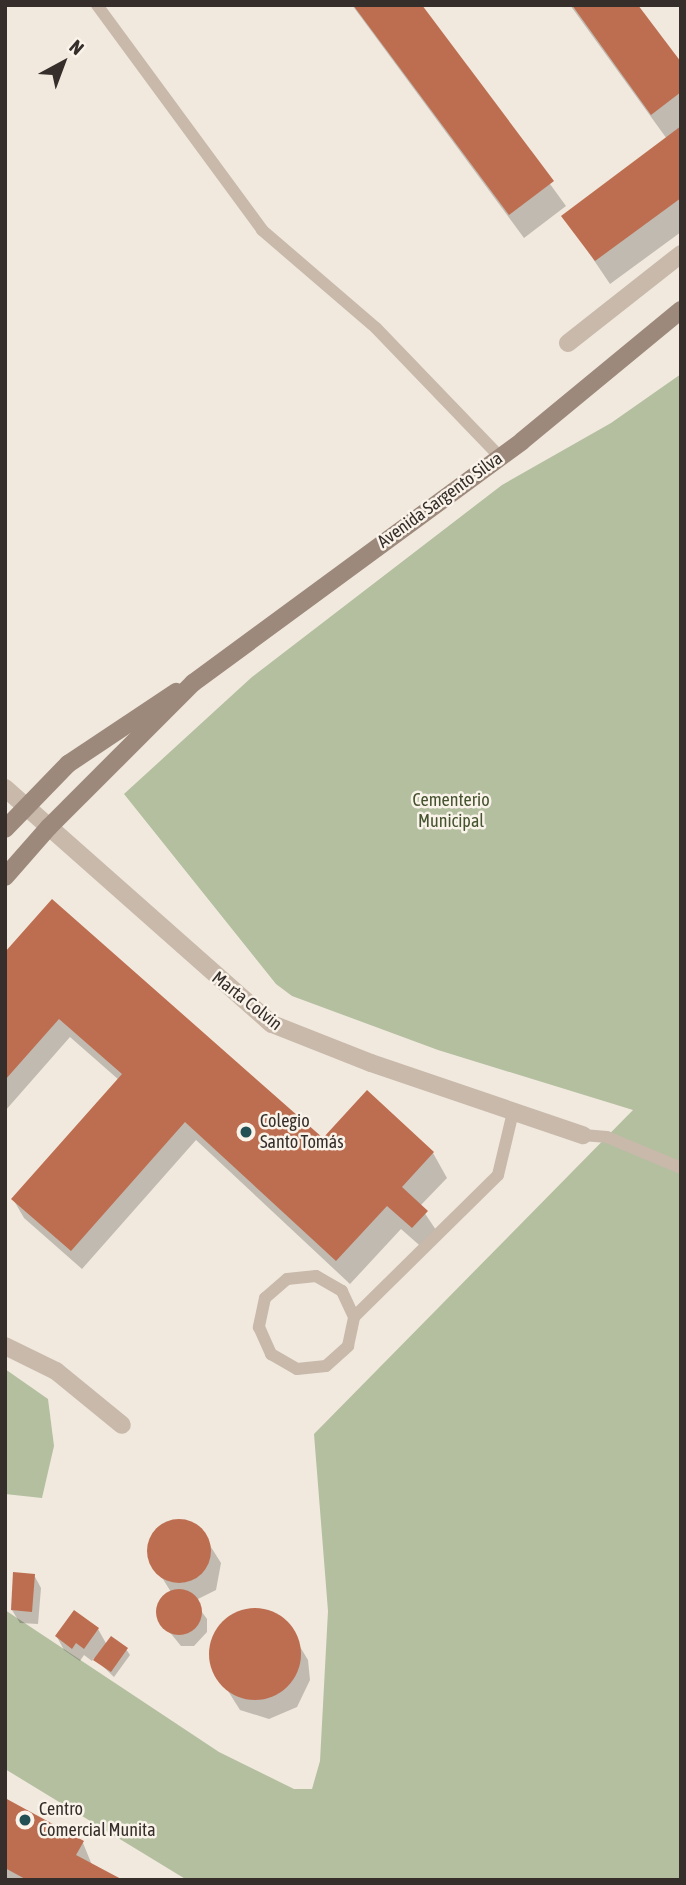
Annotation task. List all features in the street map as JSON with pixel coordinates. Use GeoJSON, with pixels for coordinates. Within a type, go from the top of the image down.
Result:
{"type":"FeatureCollection","features":[{"type":"Feature","properties":{"kind":"main road","name":"Avenida Sargento Silva"},"geometry":{"type":"LineString","coordinates":[[5,829],[24,806],[94,744],[193,683],[499,457],[681,310]]}},
{"type":"Feature","properties":{"kind":"main road","name":"Avenida Sargento Silva"},"geometry":{"type":"LineString","coordinates":[[5,877],[48,827],[193,683]]}},
{"type":"Feature","properties":{"kind":"street"},"geometry":{"type":"LineString","coordinates":[[568,343],[681,254]]}},
{"type":"Feature","properties":{"kind":"street","name":"Marta Colvin"},"geometry":{"type":"LineString","coordinates":[[5,789],[272,1024],[583,1135]]}},
{"type":"Feature","properties":{"kind":"street"},"geometry":{"type":"LineString","coordinates":[[5,1346],[56,1371],[122,1425]]}},
{"type":"Feature","properties":{"kind":"lane"},"geometry":{"type":"LineString","coordinates":[[97,5],[262,230],[376,328],[499,457]]}},
{"type":"Feature","properties":{"kind":"lane"},"geometry":{"type":"LineString","coordinates":[[354,1317],[342,1291],[316,1276],[287,1279],[265,1298],[259,1327],[271,1354],[297,1369],[326,1366],[348,1346],[354,1317],[498,1175],[513,1112]]}},
{"type":"Feature","properties":{"kind":"lane"},"geometry":{"type":"LineString","coordinates":[[583,1135],[607,1137],[681,1168]]}},
{"type":"Feature","properties":{"kind":"green space","name":"Cementerio Municipal"},"geometry":{"type":"Polygon","coordinates":[[[681,374],[681,1880],[187,1880],[5,1769],[5,1610],[219,1752],[294,1789],[312,1789],[320,1761],[328,1611],[314,1434],[633,1110],[438,1050],[292,996],[276,984],[124,794],[252,677],[502,485],[611,423],[681,374]]]}},
{"type":"Feature","properties":{"kind":"green space"},"geometry":{"type":"Polygon","coordinates":[[[5,1369],[48,1399],[54,1446],[42,1498],[5,1494],[5,1369]]]}},
{"type":"Feature","properties":{"kind":"building"},"geometry":{"type":"Polygon","coordinates":[[[353,5],[422,5],[554,181],[509,215],[353,5]]]}},
{"type":"Feature","properties":{"kind":"building"},"geometry":{"type":"Polygon","coordinates":[[[572,5],[638,5],[681,62],[681,92],[651,115],[572,5]]]}},
{"type":"Feature","properties":{"kind":"building"},"geometry":{"type":"Polygon","coordinates":[[[681,126],[681,198],[595,261],[561,216],[681,126]]]}},
{"type":"Feature","properties":{"kind":"building"},"geometry":{"type":"Polygon","coordinates":[[[52,899],[323,1138],[367,1090],[434,1152],[402,1187],[428,1211],[412,1228],[387,1206],[336,1261],[185,1122],[71,1251],[11,1199],[122,1074],[59,1019],[5,1080],[5,952],[52,899]]]}},
{"type":"Feature","properties":{"kind":"building"},"geometry":{"type":"Polygon","coordinates":[[[173,1519],[185,1519],[202,1528],[209,1539],[209,1563],[202,1574],[185,1583],[173,1583],[161,1578],[152,1569],[147,1557],[147,1545],[152,1533],[161,1524],[173,1519]]]}},
{"type":"Feature","properties":{"kind":"building"},"geometry":{"type":"Polygon","coordinates":[[[13,1572],[35,1574],[32,1612],[11,1610],[13,1572]]]}},
{"type":"Feature","properties":{"kind":"building"},"geometry":{"type":"Polygon","coordinates":[[[179,1589],[195,1596],[202,1612],[195,1628],[179,1635],[163,1628],[156,1612],[163,1596],[179,1589]]]}},
{"type":"Feature","properties":{"kind":"building"},"geometry":{"type":"Polygon","coordinates":[[[255,1608],[273,1612],[287,1622],[297,1636],[301,1654],[297,1672],[287,1686],[273,1696],[255,1700],[237,1696],[223,1686],[213,1672],[209,1654],[213,1636],[223,1622],[237,1612],[255,1608]]]}},
{"type":"Feature","properties":{"kind":"building"},"geometry":{"type":"Polygon","coordinates":[[[74,1610],[99,1628],[84,1649],[76,1643],[72,1649],[55,1636],[74,1610]]]}},
{"type":"Feature","properties":{"kind":"building"},"geometry":{"type":"Polygon","coordinates":[[[111,1636],[128,1648],[111,1672],[93,1660],[111,1636]]]}},
{"type":"Feature","properties":{"kind":"building","name":"Centro Comercial Munita"},"geometry":{"type":"Polygon","coordinates":[[[5,1798],[84,1841],[76,1855],[123,1880],[27,1880],[5,1868],[5,1798]]]}},
{"type":"Feature","properties":{"kind":"place","name":"Colegio Santo Tomás"},"geometry":{"type":"Point","coordinates":[246,1132]}},
{"type":"Feature","properties":{"kind":"place","name":"Centro Comercial Munita"},"geometry":{"type":"Point","coordinates":[25,1820]}}]}
